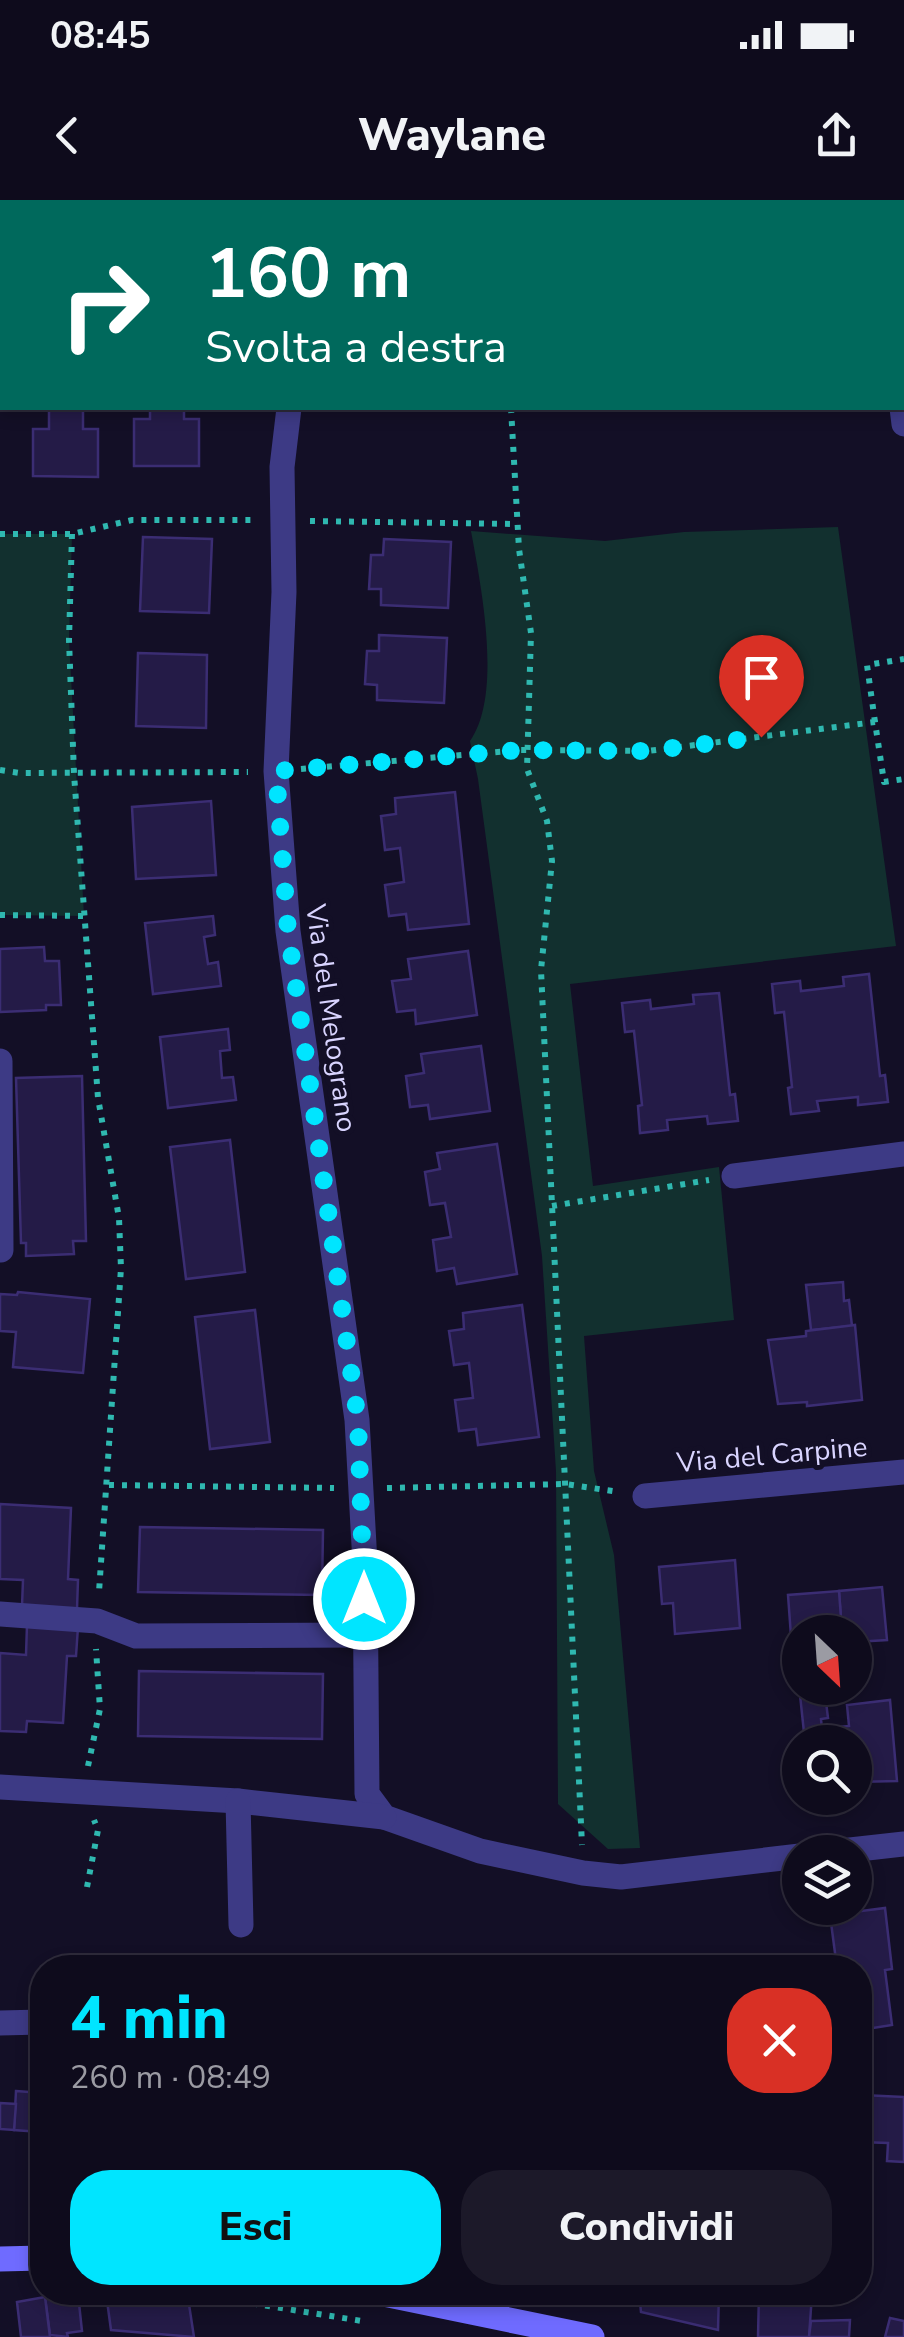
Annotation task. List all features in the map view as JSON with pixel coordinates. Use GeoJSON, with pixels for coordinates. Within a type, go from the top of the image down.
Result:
{"type":"FeatureCollection","features":[{"type":"Feature","properties":{"kind":"street","name":"Via del Melograno"},"geometry":{"type":"LineString","coordinates":[[289,410],[282,467],[284,592],[276,771],[288,931],[358,1420],[365,1562],[368,1794],[384,1817]]}},
{"type":"Feature","properties":{"kind":"street"},"geometry":{"type":"LineString","coordinates":[[0,1060],[1,1250]]}},
{"type":"Feature","properties":{"kind":"street"},"geometry":{"type":"LineString","coordinates":[[734,1176],[904,1154]]}},
{"type":"Feature","properties":{"kind":"street","name":"Via del Carpine"},"geometry":{"type":"LineString","coordinates":[[645,1496],[904,1472]]}},
{"type":"Feature","properties":{"kind":"street"},"geometry":{"type":"LineString","coordinates":[[0,1614],[97,1621],[136,1636],[364,1635]]}},
{"type":"Feature","properties":{"kind":"street"},"geometry":{"type":"LineString","coordinates":[[0,1787],[238,1802],[384,1817],[480,1850],[621,1878],[782,1858]]}},
{"type":"Feature","properties":{"kind":"street"},"geometry":{"type":"LineString","coordinates":[[238,1802],[240,1925]]}},
{"type":"Feature","properties":{"kind":"street"},"geometry":{"type":"LineString","coordinates":[[872,1848],[904,1844]]}},
{"type":"Feature","properties":{"kind":"street"},"geometry":{"type":"LineString","coordinates":[[0,2023],[30,2022]]}},
{"type":"Feature","properties":{"kind":"street"},"geometry":{"type":"LineString","coordinates":[[0,2260],[30,2259]]}},
{"type":"Feature","properties":{"kind":"street"},"geometry":{"type":"LineString","coordinates":[[437,2305],[592,2337]]}},
{"type":"Feature","properties":{"kind":"path"},"geometry":{"type":"LineString","coordinates":[[511,410],[520,549],[531,633],[528,769],[547,820],[552,862],[541,970],[583,1873]]}},
{"type":"Feature","properties":{"kind":"path"},"geometry":{"type":"LineString","coordinates":[[72,534],[69,640],[74,774],[98,1098],[119,1218],[121,1268],[97,1621],[100,1710],[82,1792],[98,1830],[87,1887]]}},
{"type":"Feature","properties":{"kind":"path"},"geometry":{"type":"LineString","coordinates":[[904,659],[867,664],[884,782],[904,779]]}},
{"type":"Feature","properties":{"kind":"path"},"geometry":{"type":"LineString","coordinates":[[0,770],[74,774],[276,771],[527,751],[648,751],[874,722]]}},
{"type":"Feature","properties":{"kind":"path"},"geometry":{"type":"LineString","coordinates":[[0,915],[84,916]]}},
{"type":"Feature","properties":{"kind":"path"},"geometry":{"type":"LineString","coordinates":[[552,1206],[734,1176]]}},
{"type":"Feature","properties":{"kind":"path"},"geometry":{"type":"LineString","coordinates":[[565,1484],[645,1496]]}},
{"type":"Feature","properties":{"kind":"path"},"geometry":{"type":"LineString","coordinates":[[263,2305],[373,2322]]}},
{"type":"Feature","properties":{"kind":"green space"},"geometry":{"type":"Polygon","coordinates":[[[838,527],[896,946],[570,984],[593,1186],[719,1167],[734,1320],[584,1336],[594,1471],[614,1555],[640,1848],[608,1849],[558,1804],[556,1471],[542,1256],[470,741],[480,721],[487,668],[484,609],[471,531],[605,541],[684,532],[838,527]]]}},
{"type":"Feature","properties":{"kind":"green space"},"geometry":{"type":"Polygon","coordinates":[[[0,534],[72,534],[69,640],[84,916],[0,915],[0,534]]]}},
{"type":"Feature","properties":{"kind":"building"},"geometry":{"type":"Polygon","coordinates":[[[49,410],[83,410],[83,429],[98,429],[98,477],[33,476],[33,429],[49,429],[49,410]]]}},
{"type":"Feature","properties":{"kind":"building"},"geometry":{"type":"Polygon","coordinates":[[[150,410],[184,410],[184,419],[199,419],[199,466],[134,466],[134,419],[150,419],[150,410]]]}},
{"type":"Feature","properties":{"kind":"building"},"geometry":{"type":"Polygon","coordinates":[[[143,537],[212,539],[209,613],[140,611],[143,537]]]}},
{"type":"Feature","properties":{"kind":"building"},"geometry":{"type":"Polygon","coordinates":[[[384,539],[451,542],[448,608],[381,605],[381,589],[369,589],[371,555],[383,555],[384,539]]]}},
{"type":"Feature","properties":{"kind":"building"},"geometry":{"type":"Polygon","coordinates":[[[379,635],[447,638],[444,703],[377,700],[377,685],[365,684],[367,651],[379,651],[379,635]]]}},
{"type":"Feature","properties":{"kind":"building"},"geometry":{"type":"Polygon","coordinates":[[[138,653],[207,655],[206,728],[136,726],[138,653]]]}},
{"type":"Feature","properties":{"kind":"building"},"geometry":{"type":"Polygon","coordinates":[[[455,792],[469,924],[408,930],[406,914],[389,916],[385,885],[404,882],[400,848],[385,850],[381,816],[396,814],[395,798],[455,792]]]}},
{"type":"Feature","properties":{"kind":"building"},"geometry":{"type":"Polygon","coordinates":[[[211,801],[216,875],[136,879],[132,807],[211,801]]]}},
{"type":"Feature","properties":{"kind":"building"},"geometry":{"type":"Polygon","coordinates":[[[213,916],[215,935],[204,937],[208,964],[218,962],[221,986],[153,994],[145,923],[213,916]]]}},
{"type":"Feature","properties":{"kind":"building"},"geometry":{"type":"Polygon","coordinates":[[[44,947],[45,961],[59,961],[61,1005],[46,1005],[46,1010],[0,1012],[0,949],[44,947]]]}},
{"type":"Feature","properties":{"kind":"building"},"geometry":{"type":"Polygon","coordinates":[[[468,951],[477,1015],[416,1024],[415,1010],[397,1012],[392,981],[411,979],[408,959],[468,951]]]}},
{"type":"Feature","properties":{"kind":"building"},"geometry":{"type":"Polygon","coordinates":[[[869,974],[880,1076],[885,1075],[888,1102],[858,1105],[858,1097],[817,1101],[819,1111],[791,1114],[784,1012],[775,1013],[772,984],[800,981],[801,991],[844,986],[843,977],[869,974]]]}},
{"type":"Feature","properties":{"kind":"building"},"geometry":{"type":"Polygon","coordinates":[[[719,993],[730,1095],[735,1094],[738,1121],[708,1124],[707,1116],[667,1120],[668,1130],[640,1133],[638,1106],[642,1105],[634,1031],[625,1032],[622,1003],[650,1000],[651,1009],[694,1004],[693,995],[719,993]]]}},
{"type":"Feature","properties":{"kind":"building"},"geometry":{"type":"Polygon","coordinates":[[[228,1029],[230,1050],[220,1051],[222,1078],[233,1077],[236,1100],[168,1108],[160,1037],[228,1029]]]}},
{"type":"Feature","properties":{"kind":"building"},"geometry":{"type":"Polygon","coordinates":[[[481,1046],[490,1111],[430,1119],[428,1105],[410,1107],[406,1076],[424,1073],[421,1054],[481,1046]]]}},
{"type":"Feature","properties":{"kind":"building"},"geometry":{"type":"Polygon","coordinates":[[[82,1076],[86,1241],[73,1241],[74,1254],[26,1256],[26,1243],[21,1243],[16,1078],[82,1076]]]}},
{"type":"Feature","properties":{"kind":"building"},"geometry":{"type":"Polygon","coordinates":[[[230,1140],[245,1272],[186,1279],[170,1147],[230,1140]]]}},
{"type":"Feature","properties":{"kind":"building"},"geometry":{"type":"Polygon","coordinates":[[[497,1144],[517,1274],[457,1284],[454,1268],[437,1271],[433,1240],[451,1237],[445,1203],[430,1205],[425,1172],[440,1169],[437,1153],[497,1144]]]}},
{"type":"Feature","properties":{"kind":"building"},"geometry":{"type":"Polygon","coordinates":[[[843,1282],[852,1326],[811,1330],[806,1285],[843,1282]]]}},
{"type":"Feature","properties":{"kind":"building"},"geometry":{"type":"Polygon","coordinates":[[[0,1294],[90,1299],[83,1373],[13,1367],[16,1332],[0,1331],[0,1294]]]}},
{"type":"Feature","properties":{"kind":"building"},"geometry":{"type":"Polygon","coordinates":[[[522,1305],[539,1437],[478,1445],[476,1429],[459,1431],[455,1400],[473,1398],[469,1363],[454,1365],[449,1331],[464,1329],[463,1313],[522,1305]]]}},
{"type":"Feature","properties":{"kind":"building"},"geometry":{"type":"Polygon","coordinates":[[[255,1310],[270,1442],[210,1449],[195,1317],[255,1310]]]}},
{"type":"Feature","properties":{"kind":"building"},"geometry":{"type":"Polygon","coordinates":[[[855,1325],[862,1400],[807,1406],[807,1402],[778,1404],[768,1340],[855,1325]]]}},
{"type":"Feature","properties":{"kind":"building"},"geometry":{"type":"Polygon","coordinates":[[[0,1504],[71,1508],[68,1579],[78,1580],[77,1609],[22,1606],[23,1580],[0,1579],[0,1504]]]}},
{"type":"Feature","properties":{"kind":"building"},"geometry":{"type":"Polygon","coordinates":[[[140,1527],[323,1530],[322,1595],[138,1592],[140,1527]]]}},
{"type":"Feature","properties":{"kind":"building"},"geometry":{"type":"Polygon","coordinates":[[[735,1560],[740,1628],[675,1634],[673,1603],[662,1604],[659,1567],[735,1560]]]}},
{"type":"Feature","properties":{"kind":"building"},"geometry":{"type":"Polygon","coordinates":[[[882,1587],[887,1640],[872,1641],[872,1615],[841,1615],[839,1591],[882,1587]]]}},
{"type":"Feature","properties":{"kind":"building"},"geometry":{"type":"Polygon","coordinates":[[[839,1591],[841,1615],[789,1615],[788,1595],[839,1591]]]}},
{"type":"Feature","properties":{"kind":"building"},"geometry":{"type":"Polygon","coordinates":[[[27,1625],[78,1627],[76,1656],[67,1656],[63,1723],[27,1721],[26,1732],[0,1731],[0,1653],[26,1655],[27,1625]]]}},
{"type":"Feature","properties":{"kind":"building"},"geometry":{"type":"Polygon","coordinates":[[[139,1671],[323,1674],[322,1739],[138,1736],[139,1671]]]}},
{"type":"Feature","properties":{"kind":"building"},"geometry":{"type":"Polygon","coordinates":[[[890,1700],[897,1781],[872,1782],[872,1725],[849,1725],[847,1705],[890,1700]]]}},
{"type":"Feature","properties":{"kind":"building"},"geometry":{"type":"Polygon","coordinates":[[[801,1705],[826,1705],[828,1718],[821,1719],[822,1725],[803,1725],[801,1705]]]}},
{"type":"Feature","properties":{"kind":"building"},"geometry":{"type":"Polygon","coordinates":[[[885,1908],[892,1969],[885,1970],[892,2025],[872,2028],[872,1955],[835,1955],[831,1925],[872,1925],[872,1910],[885,1908]]]}},
{"type":"Feature","properties":{"kind":"building"},"geometry":{"type":"Polygon","coordinates":[[[16,2091],[30,2092],[30,2131],[14,2130],[16,2091]]]}},
{"type":"Feature","properties":{"kind":"building"},"geometry":{"type":"Polygon","coordinates":[[[872,2095],[904,2097],[904,2162],[887,2161],[888,2143],[872,2142],[872,2095]]]}},
{"type":"Feature","properties":{"kind":"building"},"geometry":{"type":"Polygon","coordinates":[[[0,2103],[16,2104],[14,2130],[0,2129],[0,2103]]]}},
{"type":"Feature","properties":{"kind":"building"},"geometry":{"type":"Polygon","coordinates":[[[30,2300],[30,2305],[46,2305],[50,2337],[21,2337],[17,2302],[30,2300]]]}},
{"type":"Feature","properties":{"kind":"building"},"geometry":{"type":"Polygon","coordinates":[[[46,2305],[79,2305],[82,2331],[67,2333],[68,2337],[50,2335],[46,2305]]]}},
{"type":"Feature","properties":{"kind":"building"},"geometry":{"type":"Polygon","coordinates":[[[108,2305],[189,2305],[194,2337],[111,2330],[108,2305]]]}},
{"type":"Feature","properties":{"kind":"building"},"geometry":{"type":"Polygon","coordinates":[[[640,2305],[719,2305],[718,2330],[641,2312],[640,2305]]]}},
{"type":"Feature","properties":{"kind":"building"},"geometry":{"type":"Polygon","coordinates":[[[759,2305],[811,2305],[809,2337],[758,2337],[759,2305]]]}},
{"type":"Feature","properties":{"kind":"building"},"geometry":{"type":"Polygon","coordinates":[[[890,2318],[904,2321],[904,2337],[885,2337],[890,2318]]]}},
{"type":"Feature","properties":{"kind":"building"},"geometry":{"type":"Polygon","coordinates":[[[850,2320],[849,2337],[809,2337],[811,2321],[850,2320]]]}},
{"type":"Feature","properties":{"kind":"route"},"geometry":{"type":"LineString","coordinates":[[364,1599],[358,1420],[288,931],[276,771],[520,750],[648,751],[761,737]]}}]}
